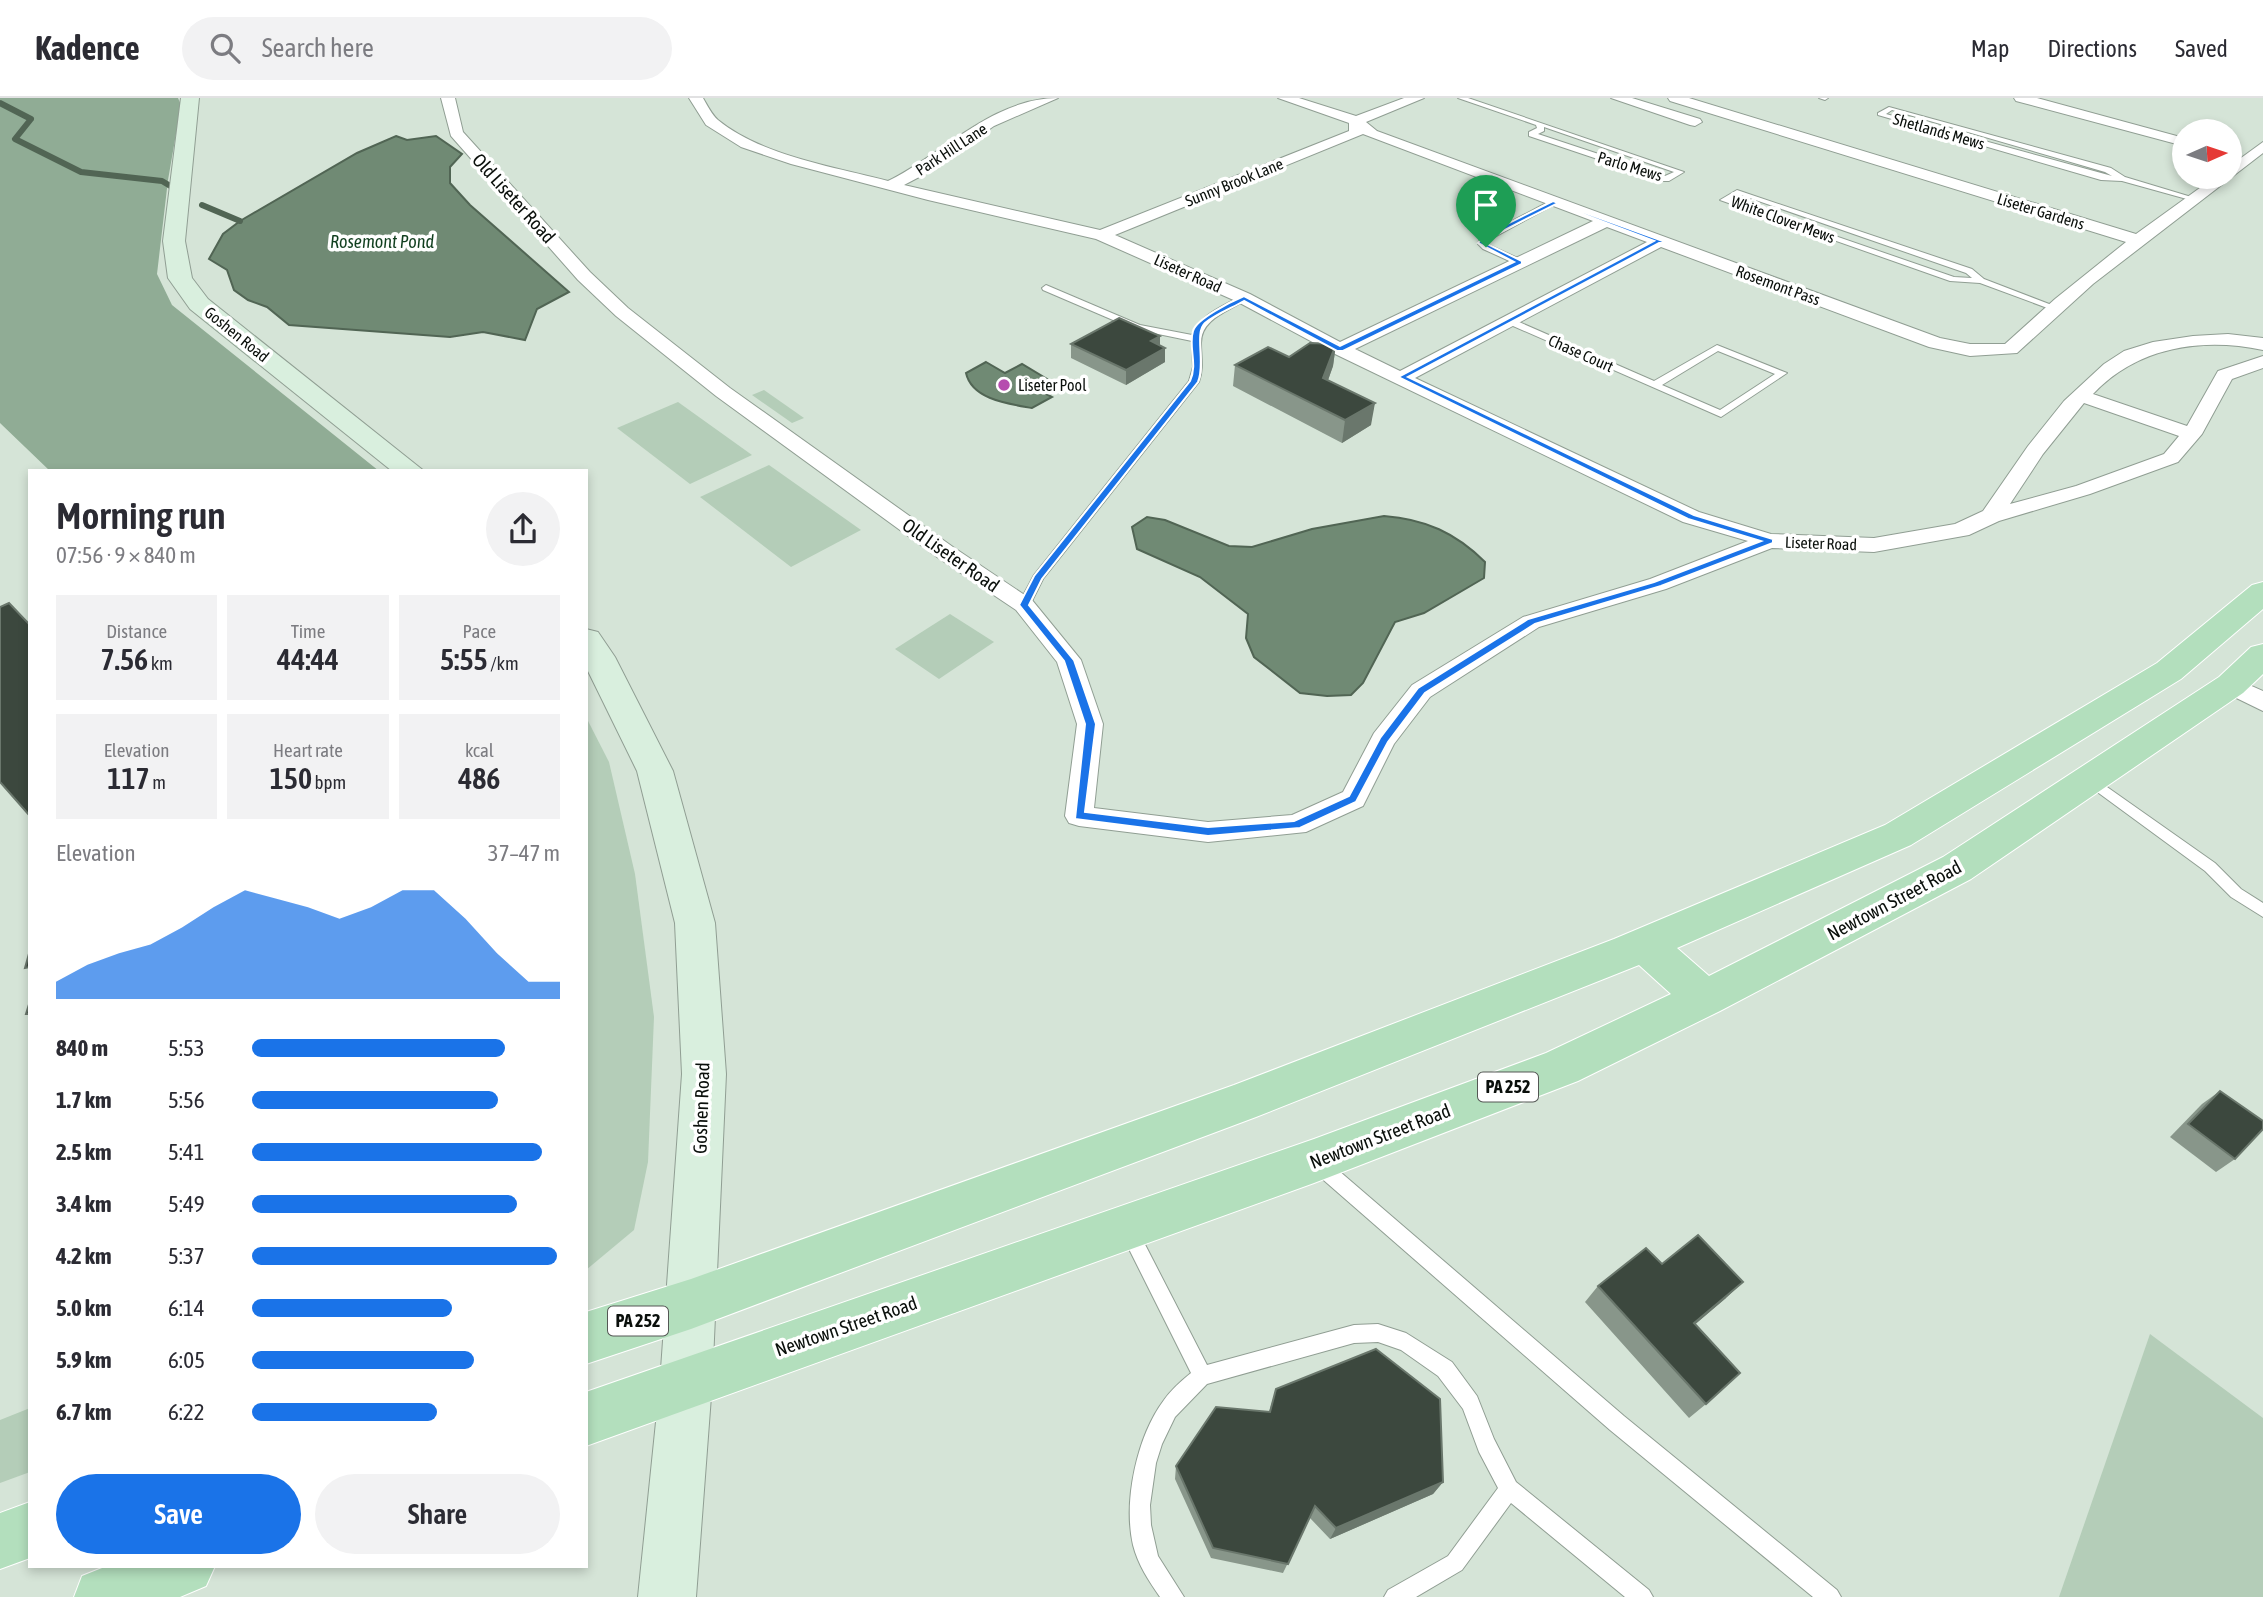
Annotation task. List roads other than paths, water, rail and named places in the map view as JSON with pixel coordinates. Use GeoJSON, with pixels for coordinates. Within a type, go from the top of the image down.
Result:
{"type":"FeatureCollection","features":[{"type":"Feature","properties":{"kind":"main road","name":"Goshen Road"},"geometry":{"type":"LineString","coordinates":[[190,98],[174,241],[180,278],[200,304],[407,469]]}},
{"type":"Feature","properties":{"kind":"main road","name":"PA 252"},"geometry":{"type":"LineString","coordinates":[[588,1337],[691,1304],[1240,1103],[1644,945],[1898,835],[2169,671],[2263,592]]}},
{"type":"Feature","properties":{"kind":"main road","name":"Goshen Road"},"geometry":{"type":"LineString","coordinates":[[588,643],[598,657],[655,771],[695,923],[705,1074],[686,1383],[667,1597]]}},
{"type":"Feature","properties":{"kind":"main road","name":"Newtown Street Road"},"geometry":{"type":"LineString","coordinates":[[588,1418],[1314,1161],[1562,1067],[1705,998],[1956,869],[2090,780],[2247,694],[2263,655]]}},
{"type":"Feature","properties":{"kind":"main road"},"geometry":{"type":"LineString","coordinates":[[1644,945],[1705,998]]}},
{"type":"Feature","properties":{"kind":"main road"},"geometry":{"type":"LineString","coordinates":[[0,1541],[28,1531]]}},
{"type":"Feature","properties":{"kind":"main road"},"geometry":{"type":"LineString","coordinates":[[103,1597],[181,1568]]}},
{"type":"Feature","properties":{"kind":"street","name":"Old Liseter Road"},"geometry":{"type":"LineString","coordinates":[[449,98],[456,133],[584,276],[622,312],[723,392],[945,552],[1024,605],[1069,660],[1090,724],[1079,816],[1208,832],[1296,825],[1353,799],[1383,740],[1421,691],[1531,622],[1658,584],[1769,541]]}},
{"type":"Feature","properties":{"kind":"street","name":"Liseter Road"},"geometry":{"type":"LineString","coordinates":[[696,98],[711,122],[746,144],[796,161],[933,197],[1101,235],[1244,298],[1340,349],[1691,517],[1769,541],[1874,545],[1961,530],[1991,516],[2083,490],[2171,458],[2192,434],[2225,374],[2263,362]]}},
{"type":"Feature","properties":{"kind":"street","name":"Rosemont Pass"},"geometry":{"type":"LineString","coordinates":[[1284,98],[1356,121],[1372,134],[1935,343],[1970,350],[2010,349],[2053,307],[2137,240],[2208,189]]}},
{"type":"Feature","properties":{"kind":"street"},"geometry":{"type":"LineString","coordinates":[[1356,121],[1417,98]]}},
{"type":"Feature","properties":{"kind":"street"},"geometry":{"type":"LineString","coordinates":[[1618,98],[1708,126]]}},
{"type":"Feature","properties":{"kind":"street","name":"Liseter Gardens"},"geometry":{"type":"LineString","coordinates":[[1675,98],[2137,240]]}},
{"type":"Feature","properties":{"kind":"street"},"geometry":{"type":"LineString","coordinates":[[2021,98],[2172,139]]}},
{"type":"Feature","properties":{"kind":"street","name":"Park Hill Lane"},"geometry":{"type":"LineString","coordinates":[[891,185],[918,172],[989,123],[1038,99]]}},
{"type":"Feature","properties":{"kind":"street","name":"Sunny Brook Lane"},"geometry":{"type":"LineString","coordinates":[[1101,235],[1356,133],[1356,121]]}},
{"type":"Feature","properties":{"kind":"street"},"geometry":{"type":"LineString","coordinates":[[1772,146],[1789,134]]}},
{"type":"Feature","properties":{"kind":"street"},"geometry":{"type":"LineString","coordinates":[[2242,164],[2263,146]]}},
{"type":"Feature","properties":{"kind":"street"},"geometry":{"type":"LineString","coordinates":[[2242,157],[2248,159]]}},
{"type":"Feature","properties":{"kind":"street"},"geometry":{"type":"LineString","coordinates":[[1923,195],[1945,183]]}},
{"type":"Feature","properties":{"kind":"street"},"geometry":{"type":"LineString","coordinates":[[1340,349],[1606,221]]}},
{"type":"Feature","properties":{"kind":"street"},"geometry":{"type":"LineString","coordinates":[[1402,377],[1660,241]]}},
{"type":"Feature","properties":{"kind":"street"},"geometry":{"type":"LineString","coordinates":[[1991,516],[2051,428],[2103,373],[2132,355],[2169,344],[2206,340],[2263,344]]}},
{"type":"Feature","properties":{"kind":"street"},"geometry":{"type":"LineString","coordinates":[[2081,396],[2192,434]]}},
{"type":"Feature","properties":{"kind":"lane","name":"Parlo Mews"},"geometry":{"type":"LineString","coordinates":[[1461,98],[1561,130],[1680,172],[1667,179],[1532,134],[1541,129],[1539,123]]}},
{"type":"Feature","properties":{"kind":"lane","name":"Shetlands Mews"},"geometry":{"type":"LineString","coordinates":[[2122,179],[2108,170],[1891,108],[1880,114],[2104,178],[2122,179],[2194,199]]}},
{"type":"Feature","properties":{"kind":"lane","name":"White Clover Mews"},"geometry":{"type":"LineString","coordinates":[[1982,281],[1969,271],[1740,191],[1724,200],[1953,279],[1982,281],[2053,307]]}},
{"type":"Feature","properties":{"kind":"lane"},"geometry":{"type":"LineString","coordinates":[[1519,262],[1486,247],[1482,243],[1483,240],[1555,202]]}},
{"type":"Feature","properties":{"kind":"lane"},"geometry":{"type":"LineString","coordinates":[[1046,288],[1138,327],[1158,333],[1196,338]]}},
{"type":"Feature","properties":{"kind":"lane"},"geometry":{"type":"LineString","coordinates":[[1024,605],[1038,578],[1194,382],[1199,371],[1196,331],[1203,322],[1244,298]]}},
{"type":"Feature","properties":{"kind":"lane","name":"Chase Court"},"geometry":{"type":"LineString","coordinates":[[1507,320],[1721,414],[1782,373],[1717,348],[1655,385]]}},
{"type":"Feature","properties":{"kind":"lane"},"geometry":{"type":"LineString","coordinates":[[2090,780],[2210,867],[2236,894],[2263,911]]}},
{"type":"Feature","properties":{"kind":"lane"},"geometry":{"type":"LineString","coordinates":[[1314,1161],[1617,1423],[1830,1597]]}},
{"type":"Feature","properties":{"kind":"lane"},"geometry":{"type":"LineString","coordinates":[[1127,1227],[1202,1376]]}},
{"type":"Feature","properties":{"kind":"lane"},"geometry":{"type":"LineString","coordinates":[[1173,1597],[1148,1560],[1140,1513],[1143,1475],[1153,1439],[1168,1408],[1202,1376],[1354,1334],[1378,1334],[1406,1342],[1445,1369],[1470,1403],[1486,1445],[1508,1489],[1642,1597]]}},
{"type":"Feature","properties":{"kind":"lane"},"geometry":{"type":"LineString","coordinates":[[1395,1597],[1455,1563],[1508,1489]]}},
{"type":"Feature","properties":{"kind":"water","name":"Rosemont Pond"},"geometry":{"type":"Polygon","coordinates":[[[396,136],[407,140],[436,136],[462,154],[450,167],[450,183],[470,205],[569,292],[537,309],[525,340],[483,332],[450,337],[289,325],[267,307],[248,300],[234,290],[227,270],[209,259],[223,234],[240,221],[357,153],[396,136]]]}},
{"type":"Feature","properties":{"kind":"water","name":"Liseter Pool"},"geometry":{"type":"Polygon","coordinates":[[[986,362],[1005,373],[1022,364],[1047,379],[1033,387],[1052,397],[1032,408],[984,395],[970,382],[966,373],[986,362]]]}},
{"type":"Feature","properties":{"kind":"water"},"geometry":{"type":"Polygon","coordinates":[[[1384,516],[1413,520],[1451,535],[1485,562],[1484,578],[1424,613],[1395,622],[1363,683],[1351,695],[1300,693],[1254,657],[1246,638],[1248,614],[1200,577],[1137,549],[1132,527],[1147,517],[1165,520],[1229,546],[1252,547],[1312,529],[1384,516]]]}},
{"type":"Feature","properties":{"kind":"waterway"},"geometry":{"type":"LineString","coordinates":[[0,103],[31,119],[15,139],[81,172],[162,181],[182,193]]}},
{"type":"Feature","properties":{"kind":"waterway"},"geometry":{"type":"LineString","coordinates":[[202,205],[240,221]]}},
{"type":"Feature","properties":{"kind":"place","name":"Liseter Pool"},"geometry":{"type":"Point","coordinates":[1004,385]}}]}
